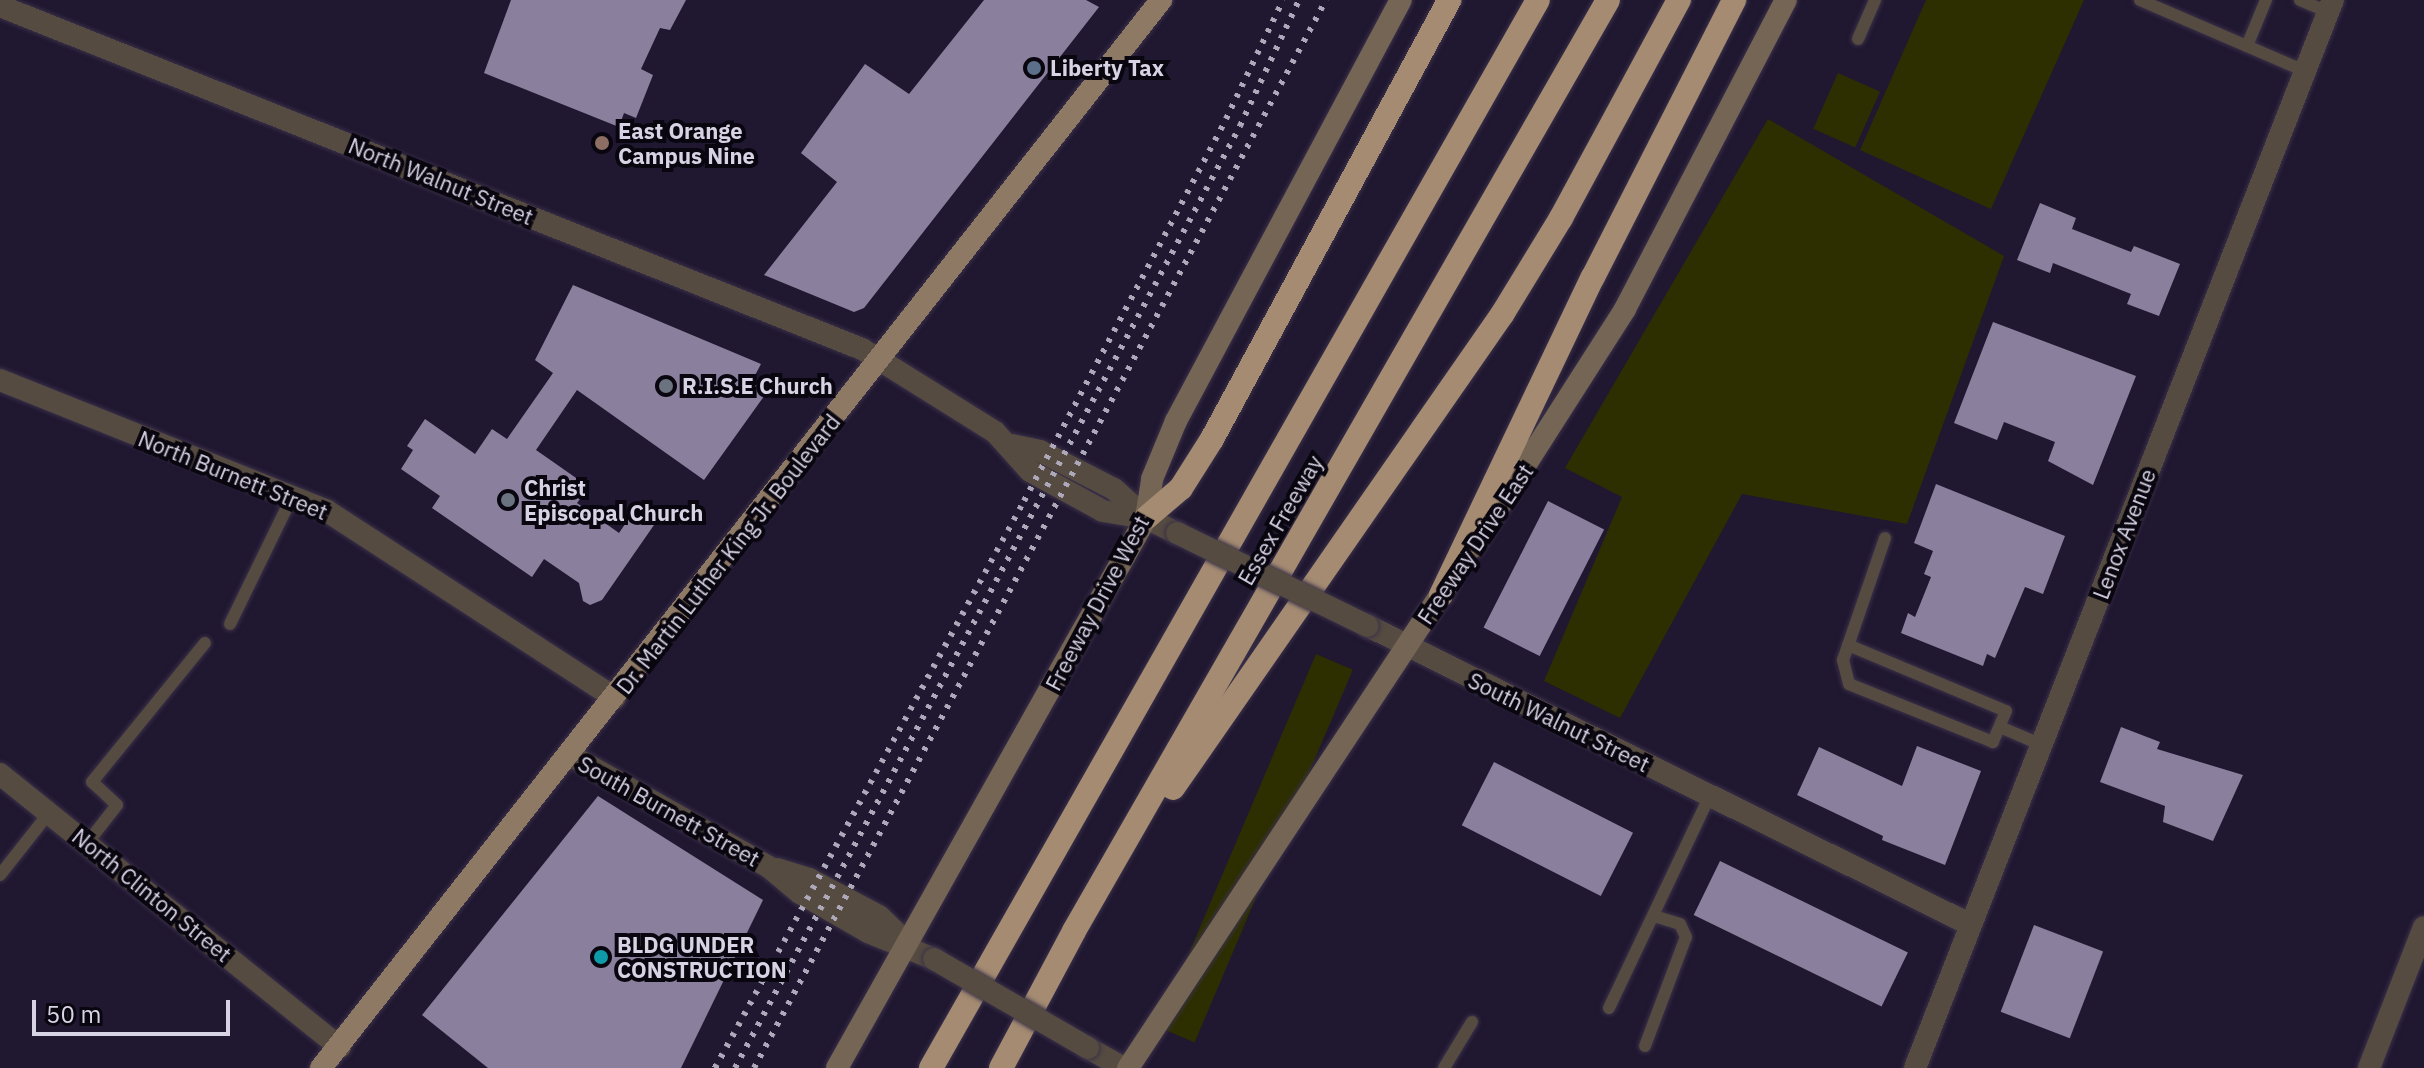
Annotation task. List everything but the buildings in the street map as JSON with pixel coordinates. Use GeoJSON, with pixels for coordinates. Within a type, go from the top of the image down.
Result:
{"type":"FeatureCollection","features":[{"type":"Feature","properties":{"kind":"highway"},"geometry":{"type":"LineString","coordinates":[[1146,518],[1181,488],[1207,448],[1449,0]]}},
{"type":"Feature","properties":{"kind":"highway","name":"Essex Freeway"},"geometry":{"type":"LineString","coordinates":[[931,1068],[1538,0]]}},
{"type":"Feature","properties":{"kind":"highway","name":"Essex Freeway"},"geometry":{"type":"LineString","coordinates":[[1001,1068],[1074,931],[1608,0]]}},
{"type":"Feature","properties":{"kind":"highway"},"geometry":{"type":"LineString","coordinates":[[1074,931],[1503,313],[1547,243],[1679,0]]}},
{"type":"Feature","properties":{"kind":"highway"},"geometry":{"type":"LineString","coordinates":[[1441,595],[1600,263],[1734,0]]}},
{"type":"Feature","properties":{"kind":"main road","name":"Dr. Martin Luther King Jr. Boulevard"},"geometry":{"type":"LineString","coordinates":[[321,1068],[1161,0]]}},
{"type":"Feature","properties":{"kind":"main road","name":"Freeway Drive West"},"geometry":{"type":"LineString","coordinates":[[837,1068],[1146,518],[1152,479],[1176,421],[1401,0]]}},
{"type":"Feature","properties":{"kind":"main road","name":"Freeway Drive East"},"geometry":{"type":"LineString","coordinates":[[1126,1068],[1601,351],[1786,0]]}},
{"type":"Feature","properties":{"kind":"street","name":"North Walnut Street"},"geometry":{"type":"LineString","coordinates":[[0,6],[882,358]]}},
{"type":"Feature","properties":{"kind":"street","name":"Lenox Avenue"},"geometry":{"type":"LineString","coordinates":[[1915,1068],[2331,6]]}},
{"type":"Feature","properties":{"kind":"street","name":"South Walnut Street"},"geometry":{"type":"LineString","coordinates":[[882,358],[1012,445],[1030,471],[1103,511],[1146,518],[1971,925]]}},
{"type":"Feature","properties":{"kind":"street","name":"North Burnett Street"},"geometry":{"type":"LineString","coordinates":[[0,380],[327,511],[615,698]]}},
{"type":"Feature","properties":{"kind":"street","name":"South Burnett Street"},"geometry":{"type":"LineString","coordinates":[[570,755],[769,867],[800,893],[868,932],[908,944],[1126,1068]]}},
{"type":"Feature","properties":{"kind":"street","name":"North Clinton Street"},"geometry":{"type":"LineString","coordinates":[[3,782],[88,842],[340,1047]]}},
{"type":"Feature","properties":{"kind":"street"},"geometry":{"type":"LineString","coordinates":[[2369,1068],[2424,927]]}},
{"type":"Feature","properties":{"kind":"lane"},"geometry":{"type":"LineString","coordinates":[[1858,39],[1875,0]]}},
{"type":"Feature","properties":{"kind":"lane"},"geometry":{"type":"LineString","coordinates":[[2140,0],[2305,71]]}},
{"type":"Feature","properties":{"kind":"lane"},"geometry":{"type":"LineString","coordinates":[[2247,46],[2266,0]]}},
{"type":"Feature","properties":{"kind":"lane"},"geometry":{"type":"LineString","coordinates":[[2300,0],[2331,6]]}},
{"type":"Feature","properties":{"kind":"lane"},"geometry":{"type":"LineString","coordinates":[[230,624],[292,497]]}},
{"type":"Feature","properties":{"kind":"lane"},"geometry":{"type":"LineString","coordinates":[[1848,645],[2006,711],[1993,742],[1849,684],[1843,660],[1848,645],[1885,538]]}},
{"type":"Feature","properties":{"kind":"lane"},"geometry":{"type":"LineString","coordinates":[[88,842],[117,805],[92,782],[205,643]]}},
{"type":"Feature","properties":{"kind":"lane"},"geometry":{"type":"LineString","coordinates":[[2000,727],[2042,745]]}},
{"type":"Feature","properties":{"kind":"lane"},"geometry":{"type":"LineString","coordinates":[[1609,1008],[1709,797]]}},
{"type":"Feature","properties":{"kind":"lane"},"geometry":{"type":"LineString","coordinates":[[0,875],[49,813]]}},
{"type":"Feature","properties":{"kind":"lane"},"geometry":{"type":"LineString","coordinates":[[1645,1046],[1686,937],[1680,924],[1653,916]]}},
{"type":"Feature","properties":{"kind":"lane"},"geometry":{"type":"LineString","coordinates":[[1444,1068],[1472,1022]]}},
{"type":"Feature","properties":{"kind":"shaded area"},"geometry":{"type":"Polygon","coordinates":[[[1926,0],[2084,0],[1991,209],[1860,150],[1926,0]]]}},
{"type":"Feature","properties":{"kind":"shaded area"},"geometry":{"type":"Polygon","coordinates":[[[1838,73],[1880,92],[1855,147],[1813,129],[1838,73]]]}},
{"type":"Feature","properties":{"kind":"shaded area"},"geometry":{"type":"Polygon","coordinates":[[[1768,119],[2004,256],[1907,524],[1742,494],[1620,718],[1544,681],[1622,497],[1565,468],[1768,119]]]}},
{"type":"Feature","properties":{"kind":"shaded area"},"geometry":{"type":"Polygon","coordinates":[[[1316,654],[1353,670],[1195,1042],[1158,1027],[1316,654]]]}},
{"type":"Feature","properties":{"kind":"railway"},"geometry":{"type":"LineString","coordinates":[[715,1068],[1024,501],[1226,119],[1283,0]]}},
{"type":"Feature","properties":{"kind":"railway"},"geometry":{"type":"LineString","coordinates":[[735,1068],[1240,126],[1299,0]]}},
{"type":"Feature","properties":{"kind":"railway"},"geometry":{"type":"LineString","coordinates":[[754,1068],[1326,0]]}},
{"type":"Feature","properties":{"kind":"place","name":"Liberty Tax"},"geometry":{"type":"Point","coordinates":[1034,68]}},
{"type":"Feature","properties":{"kind":"place","name":"East Orange Campus Nine"},"geometry":{"type":"Point","coordinates":[602,143]}},
{"type":"Feature","properties":{"kind":"place","name":"R.I.S.E Church"},"geometry":{"type":"Point","coordinates":[666,386]}},
{"type":"Feature","properties":{"kind":"place","name":"Christ Episcopal Church"},"geometry":{"type":"Point","coordinates":[508,500]}},
{"type":"Feature","properties":{"kind":"place","name":"BLDG UNDER CONSTRUCTION"},"geometry":{"type":"Point","coordinates":[601,957]}}]}
